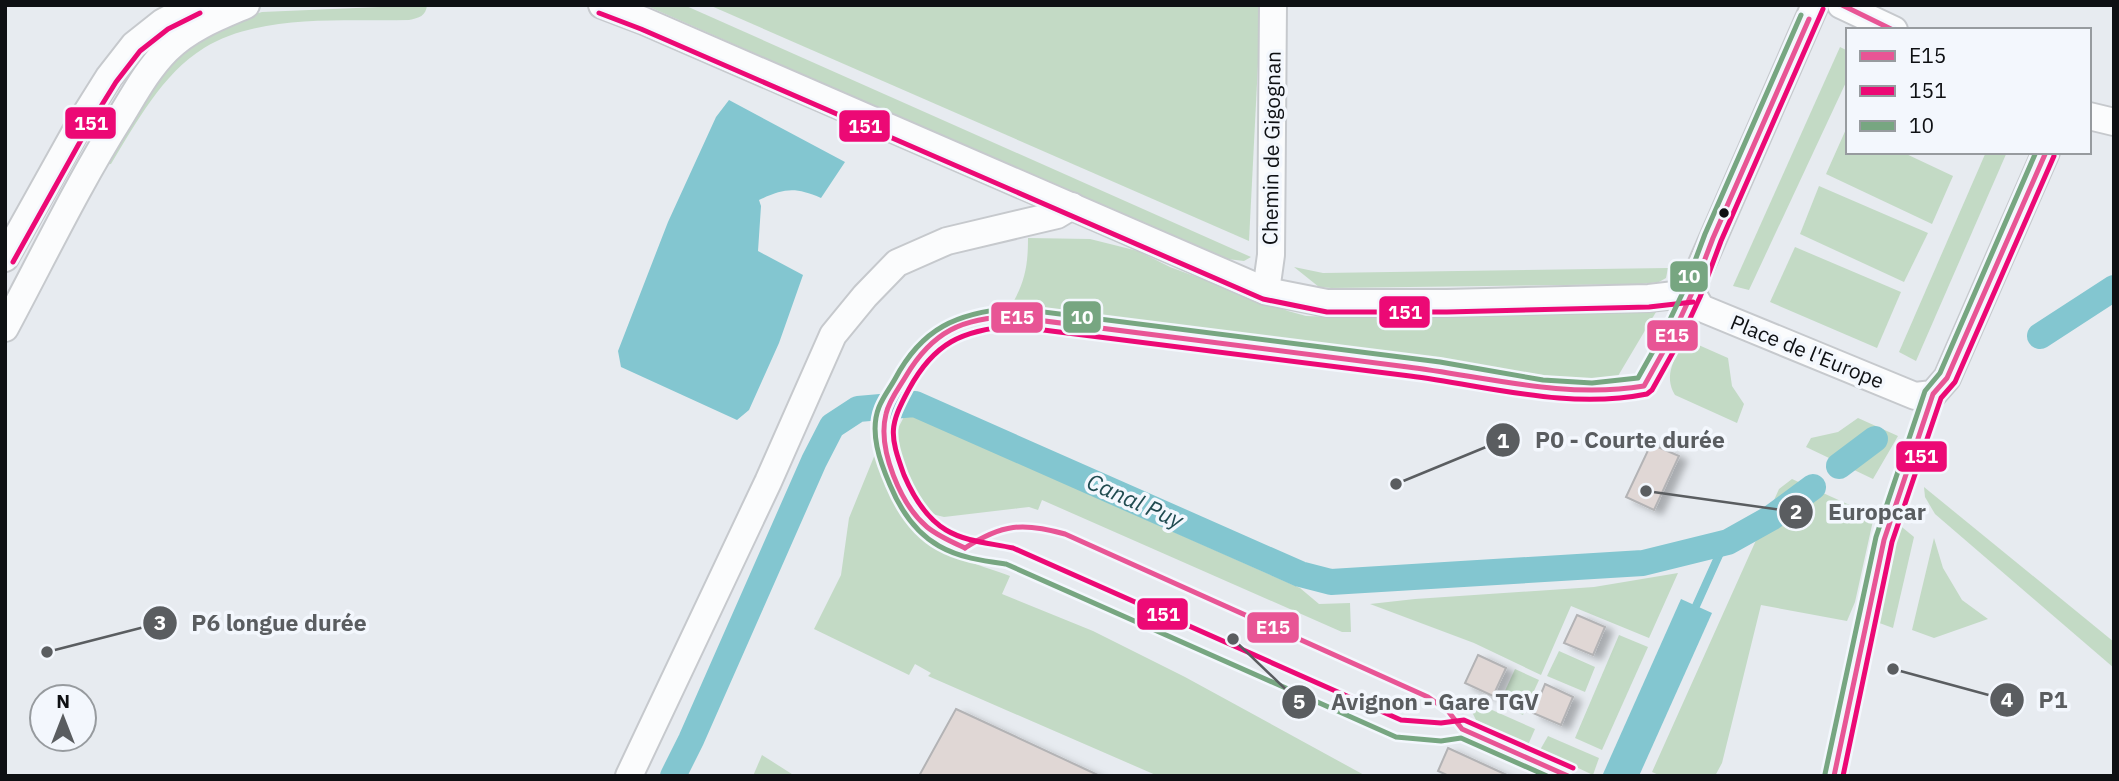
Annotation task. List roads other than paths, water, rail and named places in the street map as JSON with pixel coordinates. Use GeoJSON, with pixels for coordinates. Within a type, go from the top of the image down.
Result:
{"type":"FeatureCollection","features":[{"type":"Feature","properties":{"kind":"street"},"geometry":{"type":"LineString","coordinates":[[5,258],[109,77],[134,45],[163,22],[196,5]]}},
{"type":"Feature","properties":{"kind":"street"},"geometry":{"type":"LineString","coordinates":[[5,328],[98,151],[152,67],[187,33],[246,5]]}},
{"type":"Feature","properties":{"kind":"street"},"geometry":{"type":"LineString","coordinates":[[602,5],[1266,291],[1327,303],[1460,303],[1683,295],[1713,238],[1805,10]]}},
{"type":"Feature","properties":{"kind":"street","name":"Chemin de Gigognan"},"geometry":{"type":"LineString","coordinates":[[1266,291],[1271,255],[1273,5]]}},
{"type":"Feature","properties":{"kind":"street"},"geometry":{"type":"LineString","coordinates":[[1841,5],[1890,28]]}},
{"type":"Feature","properties":{"kind":"street"},"geometry":{"type":"LineString","coordinates":[[2091,116],[2114,122]]}},
{"type":"Feature","properties":{"kind":"street","name":"Place de l'Europe"},"geometry":{"type":"LineString","coordinates":[[1683,295],[1701,308],[1915,396],[1933,394],[1947,378],[2045,154]]}},
{"type":"Feature","properties":{"kind":"street"},"geometry":{"type":"LineString","coordinates":[[629,776],[768,482],[833,335],[897,263],[947,241],[1057,215],[1072,206]]}},
{"type":"Feature","properties":{"kind":"water"},"geometry":{"type":"Polygon","coordinates":[[[729,100],[845,162],[821,198],[790,190],[759,200],[761,206],[758,251],[803,275],[779,343],[749,410],[737,420],[621,367],[618,351],[668,222],[716,117],[729,100]]]}},
{"type":"Feature","properties":{"kind":"water"},"geometry":{"type":"Polygon","coordinates":[[[1681,599],[1712,613],[1639,776],[1603,774],[1681,599]]]}},
{"type":"Feature","properties":{"kind":"waterway","name":"Canal Puy"},"geometry":{"type":"LineString","coordinates":[[2040,336],[2114,288]]}},
{"type":"Feature","properties":{"kind":"waterway","name":"Canal Puy"},"geometry":{"type":"LineString","coordinates":[[673,776],[814,461],[832,426],[858,409],[915,404],[1300,574],[1331,582],[1643,563],[1728,542],[1771,518],[1813,487]]}},
{"type":"Feature","properties":{"kind":"waterway","name":"Canal Puy"},"geometry":{"type":"LineString","coordinates":[[1839,466],[1875,439]]}},
{"type":"Feature","properties":{"kind":"waterway"},"geometry":{"type":"LineString","coordinates":[[1696,606],[1724,544]]}},
{"type":"Feature","properties":{"kind":"place","name":"P0 - Courte durée"},"geometry":{"type":"Point","coordinates":[1396,484]}},
{"type":"Feature","properties":{"kind":"place","name":"Europcar"},"geometry":{"type":"Point","coordinates":[1646,491]}},
{"type":"Feature","properties":{"kind":"place","name":"Avignon - Gare TGV"},"geometry":{"type":"Point","coordinates":[1233,639]}},
{"type":"Feature","properties":{"kind":"place","name":"P6 longue durée"},"geometry":{"type":"Point","coordinates":[47,652]}},
{"type":"Feature","properties":{"kind":"place","name":"P1"},"geometry":{"type":"Point","coordinates":[1893,669]}}]}
